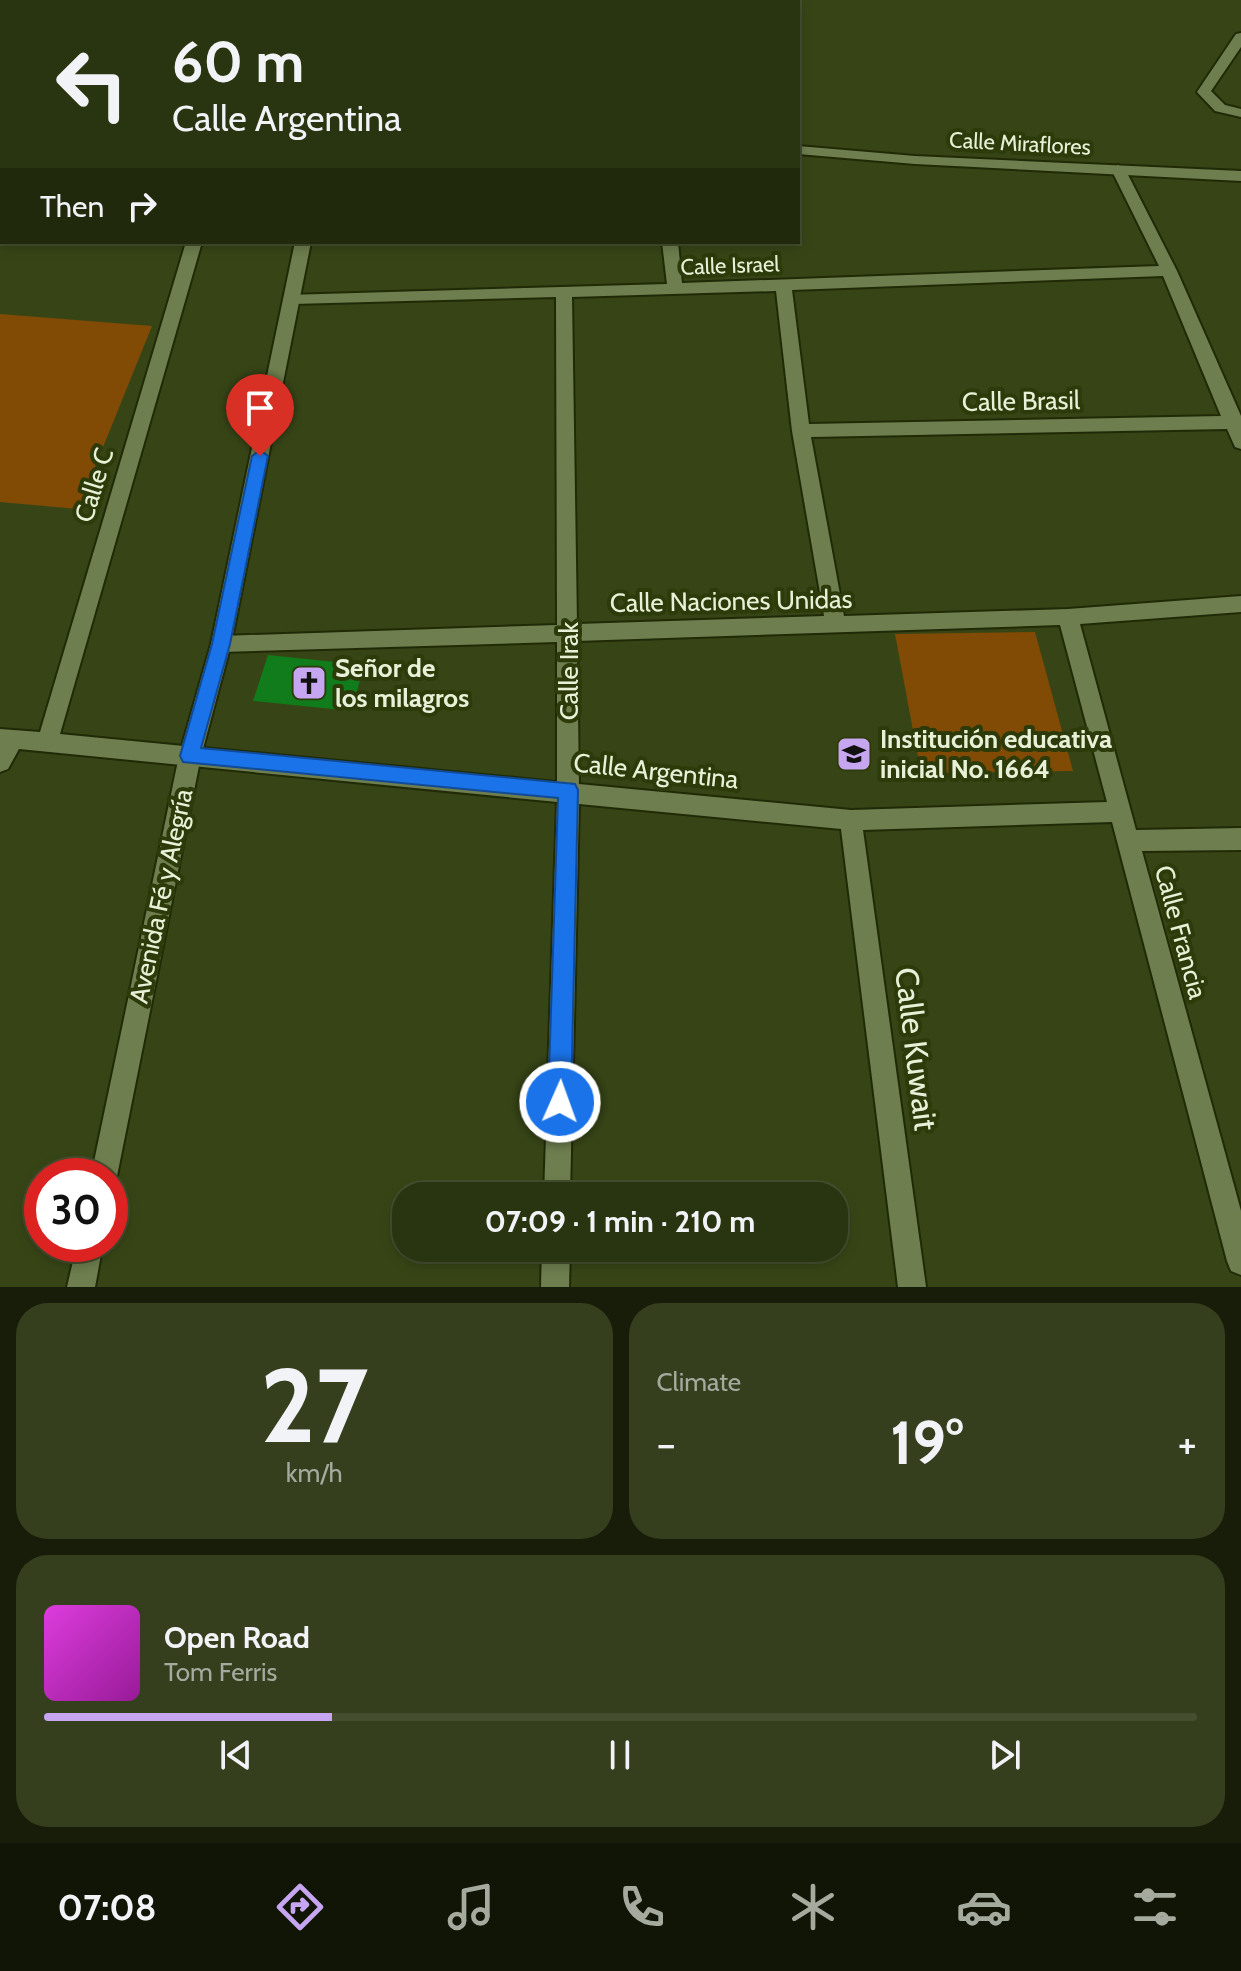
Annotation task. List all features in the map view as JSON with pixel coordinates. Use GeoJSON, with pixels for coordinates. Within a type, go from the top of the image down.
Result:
{"type":"FeatureCollection","features":[{"type":"Feature","properties":{"kind":"street"},"geometry":{"type":"LineString","coordinates":[[1241,37],[1204,92],[1220,108],[1241,113]]}},
{"type":"Feature","properties":{"kind":"street","name":"Calle Miraflores"},"geometry":{"type":"LineString","coordinates":[[800,150],[915,160],[1241,176]]}},
{"type":"Feature","properties":{"kind":"street"},"geometry":{"type":"LineString","coordinates":[[1118,169],[1169,271],[1237,422],[1241,442]]}},
{"type":"Feature","properties":{"kind":"street","name":"Calle C"},"geometry":{"type":"LineString","coordinates":[[47,743],[193,244]]}},
{"type":"Feature","properties":{"kind":"street","name":"Avenida Fé y Alegría"},"geometry":{"type":"LineString","coordinates":[[108,1158],[190,756],[221,644],[303,244]]}},
{"type":"Feature","properties":{"kind":"street"},"geometry":{"type":"LineString","coordinates":[[670,244],[675,289]]}},
{"type":"Feature","properties":{"kind":"street","name":"Calle Israel"},"geometry":{"type":"LineString","coordinates":[[293,299],[1169,271]]}},
{"type":"Feature","properties":{"kind":"street"},"geometry":{"type":"LineString","coordinates":[[783,285],[801,431],[836,626]]}},
{"type":"Feature","properties":{"kind":"street","name":"Calle Irak"},"geometry":{"type":"LineString","coordinates":[[557,1182],[568,790],[564,291]]}},
{"type":"Feature","properties":{"kind":"street","name":"Calle Brasil"},"geometry":{"type":"LineString","coordinates":[[801,431],[1237,422]]}},
{"type":"Feature","properties":{"kind":"street","name":"Calle Naciones Unidas"},"geometry":{"type":"LineString","coordinates":[[221,644],[569,630],[836,626],[1068,617],[1241,604]]}},
{"type":"Feature","properties":{"kind":"street","name":"Calle Francia"},"geometry":{"type":"LineString","coordinates":[[1068,617],[1241,1261]]}},
{"type":"Feature","properties":{"kind":"street"},"geometry":{"type":"LineString","coordinates":[[0,762],[6,739]]}},
{"type":"Feature","properties":{"kind":"street","name":"Calle Argentina"},"geometry":{"type":"LineString","coordinates":[[6,739],[568,790],[851,820],[1118,812]]}},
{"type":"Feature","properties":{"kind":"street","name":"Calle Kuwait"},"geometry":{"type":"LineString","coordinates":[[851,820],[912,1287]]}},
{"type":"Feature","properties":{"kind":"street"},"geometry":{"type":"LineString","coordinates":[[1127,841],[1241,839]]}},
{"type":"Feature","properties":{"kind":"street"},"geometry":{"type":"LineString","coordinates":[[81,1287],[86,1262]]}},
{"type":"Feature","properties":{"kind":"street"},"geometry":{"type":"LineString","coordinates":[[555,1287],[556,1262]]}},
{"type":"Feature","properties":{"kind":"shaded area"},"geometry":{"type":"Polygon","coordinates":[[[0,314],[152,326],[78,509],[0,502],[0,314]]]}},
{"type":"Feature","properties":{"kind":"shaded area"},"geometry":{"type":"Polygon","coordinates":[[[1035,632],[1073,771],[921,773],[895,634],[1035,632]]]}},
{"type":"Feature","properties":{"kind":"building","name":"Señor de los milagros"},"geometry":{"type":"Polygon","coordinates":[[[268,655],[364,665],[352,711],[253,701],[268,655]]]}},
{"type":"Feature","properties":{"kind":"place","name":"Señor de los milagros"},"geometry":{"type":"Point","coordinates":[309,683]}},
{"type":"Feature","properties":{"kind":"place","name":"Institución educativa inicial No. 1664"},"geometry":{"type":"Point","coordinates":[854,754]}},
{"type":"Feature","properties":{"kind":"route"},"geometry":{"type":"LineString","coordinates":[[260,456],[221,644],[190,756],[568,790],[560,1102]]}}]}
